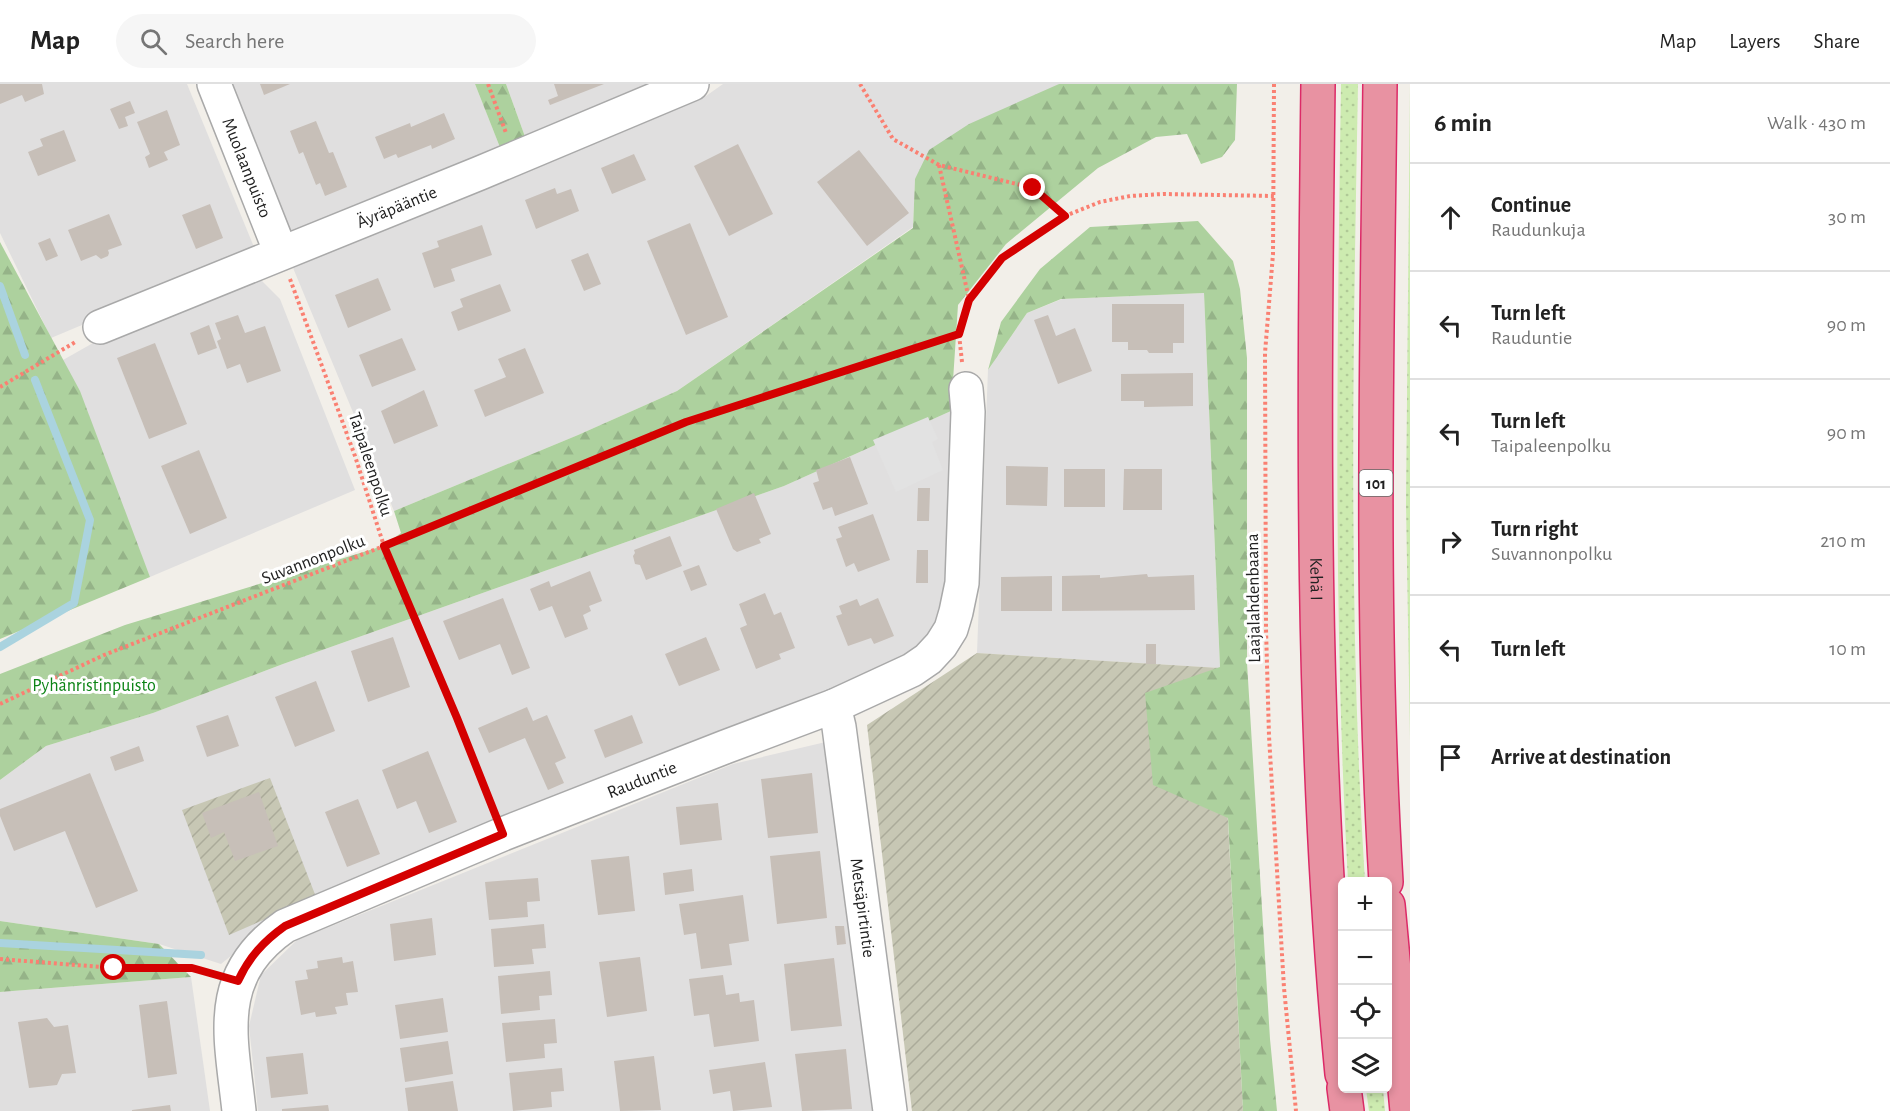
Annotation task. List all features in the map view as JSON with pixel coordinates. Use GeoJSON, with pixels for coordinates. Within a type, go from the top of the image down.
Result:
{"type":"FeatureCollection","features":[{"type":"Feature","properties":{"kind":"highway","name":"Kehä I"},"geometry":{"type":"LineString","coordinates":[[1318,84],[1315,573],[1318,707],[1329,934],[1339,1039]]}},
{"type":"Feature","properties":{"kind":"highway","name":"101"},"geometry":{"type":"LineString","coordinates":[[1380,84],[1375,569],[1377,706],[1386,877]]}},
{"type":"Feature","properties":{"kind":"highway"},"geometry":{"type":"LineString","coordinates":[[1390,931],[1407,1111]]}},
{"type":"Feature","properties":{"kind":"highway"},"geometry":{"type":"LineString","coordinates":[[1345,1093],[1347,1111]]}},
{"type":"Feature","properties":{"kind":"street","name":"Muolaanpuisto"},"geometry":{"type":"LineString","coordinates":[[214,84],[281,253]]}},
{"type":"Feature","properties":{"kind":"street","name":"Äyräpääntie"},"geometry":{"type":"LineString","coordinates":[[100,327],[692,84]]}},
{"type":"Feature","properties":{"kind":"street","name":"Rauduntie"},"geometry":{"type":"LineString","coordinates":[[239,1111],[231,1036],[232,1008],[238,981],[245,965],[255,952],[268,938],[285,926],[503,834],[834,706],[912,670],[928,659],[941,645],[951,628],[962,583],[968,412],[966,389]]}},
{"type":"Feature","properties":{"kind":"street","name":"Metsäpirtintie"},"geometry":{"type":"LineString","coordinates":[[834,706],[839,727],[890,1111]]}},
{"type":"Feature","properties":{"kind":"path"},"geometry":{"type":"LineString","coordinates":[[488,84],[516,158]]}},
{"type":"Feature","properties":{"kind":"path"},"geometry":{"type":"LineString","coordinates":[[860,84],[893,140],[939,165],[1033,188],[1065,216]]}},
{"type":"Feature","properties":{"kind":"path","name":"Laajalahdenbaana"},"geometry":{"type":"LineString","coordinates":[[1275,84],[1273,254],[1265,353],[1266,629],[1269,736],[1284,988],[1296,1111]]}},
{"type":"Feature","properties":{"kind":"path"},"geometry":{"type":"LineString","coordinates":[[939,165],[969,300]]}},
{"type":"Feature","properties":{"kind":"path","name":"Suvannonpolku"},"geometry":{"type":"LineString","coordinates":[[0,704],[104,655],[384,546],[686,422],[959,334],[969,300],[1002,258],[1065,216],[1100,202],[1130,196],[1163,194],[1274,196]]}},
{"type":"Feature","properties":{"kind":"path","name":"Taipaleenpolku"},"geometry":{"type":"LineString","coordinates":[[281,253],[355,456],[384,546],[503,834]]}},
{"type":"Feature","properties":{"kind":"path"},"geometry":{"type":"LineString","coordinates":[[0,387],[100,327]]}},
{"type":"Feature","properties":{"kind":"path"},"geometry":{"type":"LineString","coordinates":[[0,959],[114,968],[192,968],[238,981]]}},
{"type":"Feature","properties":{"kind":"shaded area"},"geometry":{"type":"Polygon","coordinates":[[[0,84],[187,84],[256,252],[51,338],[0,233],[0,84]]]}},
{"type":"Feature","properties":{"kind":"shaded area"},"geometry":{"type":"Polygon","coordinates":[[[225,84],[475,84],[503,155],[288,240],[225,84]]]}},
{"type":"Feature","properties":{"kind":"shaded area"},"geometry":{"type":"Polygon","coordinates":[[[506,84],[674,84],[528,145],[506,84]]]}},
{"type":"Feature","properties":{"kind":"shaded area"},"geometry":{"type":"Polygon","coordinates":[[[723,84],[1059,84],[915,179],[913,227],[677,391],[578,435],[394,511],[291,263],[706,96],[723,84]]]}},
{"type":"Feature","properties":{"kind":"shaded area"},"geometry":{"type":"Polygon","coordinates":[[[259,278],[280,299],[355,490],[150,577],[63,360],[116,330],[259,278]]]}},
{"type":"Feature","properties":{"kind":"shaded area"},"geometry":{"type":"Polygon","coordinates":[[[1204,293],[1220,668],[977,653],[988,370],[1027,313],[1062,299],[1204,293]]]}},
{"type":"Feature","properties":{"kind":"shaded area"},"geometry":{"type":"Polygon","coordinates":[[[951,411],[950,592],[933,635],[899,665],[292,906],[221,964],[159,944],[0,921],[0,780],[46,746],[153,713],[283,664],[784,486],[951,411]]]}},
{"type":"Feature","properties":{"kind":"shaded area"},"geometry":{"type":"Polygon","coordinates":[[[928,417],[938,439],[932,442],[943,470],[896,492],[873,440],[928,417]]]}},
{"type":"Feature","properties":{"kind":"shaded area"},"geometry":{"type":"Polygon","coordinates":[[[977,653],[1220,668],[1243,1111],[912,1111],[867,725],[977,653]]]}},
{"type":"Feature","properties":{"kind":"shaded area"},"geometry":{"type":"Polygon","coordinates":[[[830,741],[874,1111],[258,1111],[249,1026],[261,975],[297,940],[733,764],[830,741]]]}},
{"type":"Feature","properties":{"kind":"shaded area"},"geometry":{"type":"Polygon","coordinates":[[[270,778],[316,897],[229,935],[182,810],[270,778]]]}},
{"type":"Feature","properties":{"kind":"shaded area"},"geometry":{"type":"Polygon","coordinates":[[[191,977],[210,1111],[0,1111],[0,992],[191,977]]]}},
{"type":"Feature","properties":{"kind":"green space"},"geometry":{"type":"Polygon","coordinates":[[[475,84],[506,84],[528,145],[503,155],[475,84]]]}},
{"type":"Feature","properties":{"kind":"green space","name":"Pyhänristinpuisto"},"geometry":{"type":"Polygon","coordinates":[[[1059,84],[1237,84],[1235,140],[1222,157],[1201,164],[1187,134],[1156,137],[1098,168],[1006,244],[958,305],[951,411],[784,486],[283,664],[153,713],[46,746],[0,780],[0,674],[125,625],[383,546],[401,533],[394,511],[578,435],[677,391],[913,228],[915,179],[929,150],[969,124],[1059,84]]]}},
{"type":"Feature","properties":{"kind":"green space"},"geometry":{"type":"Polygon","coordinates":[[[1341,84],[1358,84],[1353,483],[1356,682],[1365,877],[1348,877],[1338,583],[1341,84]]]}},
{"type":"Feature","properties":{"kind":"green space"},"geometry":{"type":"Polygon","coordinates":[[[1410,84],[1410,740],[1406,504],[1410,84]]]}},
{"type":"Feature","properties":{"kind":"green space"},"geometry":{"type":"Polygon","coordinates":[[[1198,221],[1233,261],[1240,289],[1247,358],[1247,663],[1270,1039],[1277,1111],[1243,1111],[1228,818],[1153,785],[1145,693],[1220,667],[1204,293],[1061,299],[1027,313],[988,370],[1001,322],[1040,269],[1090,227],[1198,221]]]}},
{"type":"Feature","properties":{"kind":"green space"},"geometry":{"type":"Polygon","coordinates":[[[0,242],[80,391],[150,577],[0,639],[0,242]]]}},
{"type":"Feature","properties":{"kind":"green space"},"geometry":{"type":"Polygon","coordinates":[[[0,921],[159,944],[191,977],[0,992],[0,921]]]}},
{"type":"Feature","properties":{"kind":"green space"},"geometry":{"type":"Polygon","coordinates":[[[1367,1093],[1383,1093],[1385,1111],[1369,1111],[1367,1093]]]}},
{"type":"Feature","properties":{"kind":"building"},"geometry":{"type":"Polygon","coordinates":[[[0,84],[42,84],[44,94],[25,102],[22,95],[0,104],[0,84]]]}},
{"type":"Feature","properties":{"kind":"building"},"geometry":{"type":"Polygon","coordinates":[[[260,84],[290,84],[264,95],[260,84]]]}},
{"type":"Feature","properties":{"kind":"building"},"geometry":{"type":"Polygon","coordinates":[[[554,84],[604,84],[550,105],[548,100],[558,96],[554,84]]]}},
{"type":"Feature","properties":{"kind":"building"},"geometry":{"type":"Polygon","coordinates":[[[130,101],[135,113],[125,117],[128,126],[119,129],[110,109],[130,101]]]}},
{"type":"Feature","properties":{"kind":"building"},"geometry":{"type":"Polygon","coordinates":[[[167,110],[180,145],[164,152],[168,160],[149,168],[145,157],[150,154],[137,122],[167,110]]]}},
{"type":"Feature","properties":{"kind":"building"},"geometry":{"type":"Polygon","coordinates":[[[444,113],[455,139],[432,149],[431,145],[398,158],[396,154],[384,159],[375,137],[410,123],[411,127],[444,113]]]}},
{"type":"Feature","properties":{"kind":"building"},"geometry":{"type":"Polygon","coordinates":[[[316,121],[329,153],[333,152],[347,187],[325,196],[320,183],[316,185],[303,152],[299,154],[290,131],[316,121]]]}},
{"type":"Feature","properties":{"kind":"building"},"geometry":{"type":"Polygon","coordinates":[[[64,130],[76,161],[38,176],[28,152],[43,146],[40,139],[64,130]]]}},
{"type":"Feature","properties":{"kind":"building"},"geometry":{"type":"Polygon","coordinates":[[[738,144],[773,214],[729,236],[694,166],[738,144]]]}},
{"type":"Feature","properties":{"kind":"building"},"geometry":{"type":"Polygon","coordinates":[[[859,150],[909,213],[867,246],[817,182],[859,150]]]}},
{"type":"Feature","properties":{"kind":"building"},"geometry":{"type":"Polygon","coordinates":[[[634,154],[646,180],[612,194],[601,168],[634,154]]]}},
{"type":"Feature","properties":{"kind":"building"},"geometry":{"type":"Polygon","coordinates":[[[555,188],[557,194],[571,189],[579,211],[536,229],[525,200],[555,188]]]}},
{"type":"Feature","properties":{"kind":"building"},"geometry":{"type":"Polygon","coordinates":[[[210,204],[223,238],[196,249],[182,215],[210,204]]]}},
{"type":"Feature","properties":{"kind":"building"},"geometry":{"type":"Polygon","coordinates":[[[109,214],[122,245],[108,250],[108,256],[101,259],[96,255],[81,261],[68,230],[109,214]]]}},
{"type":"Feature","properties":{"kind":"building"},"geometry":{"type":"Polygon","coordinates":[[[690,223],[728,317],[686,335],[647,241],[690,223]]]}},
{"type":"Feature","properties":{"kind":"building"},"geometry":{"type":"Polygon","coordinates":[[[482,225],[492,255],[451,269],[455,281],[434,288],[422,253],[439,247],[437,241],[482,225]]]}},
{"type":"Feature","properties":{"kind":"building"},"geometry":{"type":"Polygon","coordinates":[[[50,238],[58,256],[46,261],[38,243],[50,238]]]}},
{"type":"Feature","properties":{"kind":"building"},"geometry":{"type":"Polygon","coordinates":[[[588,253],[601,284],[584,291],[571,260],[588,253]]]}},
{"type":"Feature","properties":{"kind":"building"},"geometry":{"type":"Polygon","coordinates":[[[378,278],[391,310],[348,328],[335,295],[378,278]]]}},
{"type":"Feature","properties":{"kind":"building"},"geometry":{"type":"Polygon","coordinates":[[[500,284],[511,311],[458,331],[451,312],[463,307],[460,299],[500,284]]]}},
{"type":"Feature","properties":{"kind":"building"},"geometry":{"type":"Polygon","coordinates":[[[1112,304],[1184,304],[1184,343],[1173,343],[1173,353],[1149,353],[1147,350],[1128,350],[1128,342],[1112,342],[1112,304]]]}},
{"type":"Feature","properties":{"kind":"building"},"geometry":{"type":"Polygon","coordinates":[[[238,315],[245,333],[265,326],[281,371],[247,383],[240,364],[227,369],[217,341],[221,339],[215,323],[238,315]]]}},
{"type":"Feature","properties":{"kind":"building"},"geometry":{"type":"Polygon","coordinates":[[[1048,315],[1056,336],[1075,328],[1092,371],[1058,384],[1034,320],[1048,315]]]}},
{"type":"Feature","properties":{"kind":"building"},"geometry":{"type":"Polygon","coordinates":[[[209,325],[217,348],[198,355],[190,333],[209,325]]]}},
{"type":"Feature","properties":{"kind":"building"},"geometry":{"type":"Polygon","coordinates":[[[402,338],[416,370],[372,387],[359,355],[402,338]]]}},
{"type":"Feature","properties":{"kind":"building"},"geometry":{"type":"Polygon","coordinates":[[[155,343],[187,424],[149,439],[117,358],[155,343]]]}},
{"type":"Feature","properties":{"kind":"building"},"geometry":{"type":"Polygon","coordinates":[[[525,348],[544,393],[485,417],[474,390],[506,377],[498,359],[525,348]]]}},
{"type":"Feature","properties":{"kind":"building"},"geometry":{"type":"Polygon","coordinates":[[[1193,373],[1193,406],[1144,407],[1144,401],[1121,401],[1121,374],[1193,373]]]}},
{"type":"Feature","properties":{"kind":"building"},"geometry":{"type":"Polygon","coordinates":[[[424,390],[438,426],[394,444],[381,411],[424,390]]]}},
{"type":"Feature","properties":{"kind":"building"},"geometry":{"type":"Polygon","coordinates":[[[199,450],[227,518],[190,534],[161,466],[199,450]]]}},
{"type":"Feature","properties":{"kind":"building"},"geometry":{"type":"Polygon","coordinates":[[[850,457],[868,504],[835,516],[832,507],[823,510],[813,483],[819,481],[816,470],[850,457]]]}},
{"type":"Feature","properties":{"kind":"building"},"geometry":{"type":"Polygon","coordinates":[[[1006,466],[1048,467],[1047,506],[1006,505],[1006,466]]]}},
{"type":"Feature","properties":{"kind":"building"},"geometry":{"type":"Polygon","coordinates":[[[1064,469],[1105,469],[1105,507],[1064,507],[1064,469]]]}},
{"type":"Feature","properties":{"kind":"building"},"geometry":{"type":"Polygon","coordinates":[[[1124,469],[1162,469],[1162,510],[1123,510],[1124,469]]]}},
{"type":"Feature","properties":{"kind":"building"},"geometry":{"type":"Polygon","coordinates":[[[918,488],[930,488],[929,521],[917,521],[918,488]]]}},
{"type":"Feature","properties":{"kind":"building"},"geometry":{"type":"Polygon","coordinates":[[[754,493],[771,534],[759,539],[761,543],[737,552],[733,549],[716,509],[754,493]]]}},
{"type":"Feature","properties":{"kind":"building"},"geometry":{"type":"Polygon","coordinates":[[[873,514],[890,560],[858,572],[854,563],[846,567],[836,539],[842,537],[838,527],[873,514]]]}},
{"type":"Feature","properties":{"kind":"building"},"geometry":{"type":"Polygon","coordinates":[[[670,536],[682,566],[646,580],[640,565],[635,564],[634,550],[670,536]]]}},
{"type":"Feature","properties":{"kind":"building"},"geometry":{"type":"Polygon","coordinates":[[[917,550],[928,550],[928,583],[916,583],[917,550]]]}},
{"type":"Feature","properties":{"kind":"building"},"geometry":{"type":"Polygon","coordinates":[[[699,565],[707,585],[691,591],[683,571],[699,565]]]}},
{"type":"Feature","properties":{"kind":"building"},"geometry":{"type":"Polygon","coordinates":[[[590,571],[602,601],[589,606],[591,611],[583,615],[588,629],[565,638],[552,606],[539,611],[530,589],[549,581],[551,587],[590,571]]]}},
{"type":"Feature","properties":{"kind":"building"},"geometry":{"type":"Polygon","coordinates":[[[1147,574],[1148,577],[1194,575],[1195,610],[1062,611],[1062,576],[1100,575],[1100,578],[1147,574]]]}},
{"type":"Feature","properties":{"kind":"building"},"geometry":{"type":"Polygon","coordinates":[[[1052,576],[1052,611],[1001,611],[1001,577],[1052,576]]]}},
{"type":"Feature","properties":{"kind":"building"},"geometry":{"type":"Polygon","coordinates":[[[765,593],[774,615],[781,612],[795,648],[779,654],[781,659],[756,669],[740,628],[747,625],[739,604],[765,593]]]}},
{"type":"Feature","properties":{"kind":"building"},"geometry":{"type":"Polygon","coordinates":[[[503,598],[530,668],[512,675],[500,644],[459,660],[443,621],[503,598]]]}},
{"type":"Feature","properties":{"kind":"building"},"geometry":{"type":"Polygon","coordinates":[[[878,598],[894,636],[874,644],[871,638],[848,646],[836,616],[842,614],[839,606],[857,599],[860,606],[878,598]]]}},
{"type":"Feature","properties":{"kind":"building"},"geometry":{"type":"Polygon","coordinates":[[[393,637],[410,687],[368,702],[351,651],[393,637]]]}},
{"type":"Feature","properties":{"kind":"building"},"geometry":{"type":"Polygon","coordinates":[[[706,637],[720,670],[679,686],[665,654],[706,637]]]}},
{"type":"Feature","properties":{"kind":"building"},"geometry":{"type":"Polygon","coordinates":[[[1146,644],[1156,644],[1156,664],[1146,664],[1146,644]]]}},
{"type":"Feature","properties":{"kind":"building"},"geometry":{"type":"Polygon","coordinates":[[[316,681],[335,731],[295,747],[275,697],[316,681]]]}},
{"type":"Feature","properties":{"kind":"building"},"geometry":{"type":"Polygon","coordinates":[[[527,707],[533,721],[547,715],[566,758],[555,763],[564,783],[548,790],[525,738],[489,753],[478,728],[527,707]]]}},
{"type":"Feature","properties":{"kind":"building"},"geometry":{"type":"Polygon","coordinates":[[[228,715],[239,746],[207,757],[196,726],[228,715]]]}},
{"type":"Feature","properties":{"kind":"building"},"geometry":{"type":"Polygon","coordinates":[[[632,715],[643,743],[605,758],[594,730],[632,715]]]}},
{"type":"Feature","properties":{"kind":"building"},"geometry":{"type":"Polygon","coordinates":[[[139,746],[144,761],[115,771],[110,757],[139,746]]]}},
{"type":"Feature","properties":{"kind":"building"},"geometry":{"type":"Polygon","coordinates":[[[428,751],[457,822],[429,833],[416,801],[397,809],[382,770],[428,751]]]}},
{"type":"Feature","properties":{"kind":"building"},"geometry":{"type":"Polygon","coordinates":[[[90,773],[138,891],[96,908],[65,831],[14,851],[0,816],[0,809],[90,773]]]}},
{"type":"Feature","properties":{"kind":"building"},"geometry":{"type":"Polygon","coordinates":[[[812,773],[818,833],[768,838],[761,779],[812,773]]]}},
{"type":"Feature","properties":{"kind":"building"},"geometry":{"type":"Polygon","coordinates":[[[259,792],[278,846],[235,861],[224,832],[211,838],[202,813],[259,792]]]}},
{"type":"Feature","properties":{"kind":"building"},"geometry":{"type":"Polygon","coordinates":[[[358,799],[380,854],[347,867],[325,812],[358,799]]]}},
{"type":"Feature","properties":{"kind":"building"},"geometry":{"type":"Polygon","coordinates":[[[718,803],[722,840],[680,845],[676,807],[718,803]]]}},
{"type":"Feature","properties":{"kind":"building"},"geometry":{"type":"Polygon","coordinates":[[[820,851],[827,918],[777,924],[770,856],[820,851]]]}},
{"type":"Feature","properties":{"kind":"building"},"geometry":{"type":"Polygon","coordinates":[[[629,856],[635,911],[598,915],[591,860],[629,856]]]}},
{"type":"Feature","properties":{"kind":"building"},"geometry":{"type":"Polygon","coordinates":[[[692,869],[694,891],[665,895],[663,873],[692,869]]]}},
{"type":"Feature","properties":{"kind":"building"},"geometry":{"type":"Polygon","coordinates":[[[538,878],[540,901],[527,902],[528,917],[489,920],[485,882],[538,878]]]}},
{"type":"Feature","properties":{"kind":"building"},"geometry":{"type":"Polygon","coordinates":[[[743,895],[749,941],[729,944],[732,965],[701,969],[696,933],[684,935],[679,904],[743,895]]]}},
{"type":"Feature","properties":{"kind":"building"},"geometry":{"type":"Polygon","coordinates":[[[432,918],[436,955],[394,961],[390,924],[432,918]]]}},
{"type":"Feature","properties":{"kind":"building"},"geometry":{"type":"Polygon","coordinates":[[[544,924],[546,948],[532,949],[534,964],[494,967],[491,929],[544,924]]]}},
{"type":"Feature","properties":{"kind":"building"},"geometry":{"type":"Polygon","coordinates":[[[835,926],[844,926],[846,944],[837,945],[835,926]]]}},
{"type":"Feature","properties":{"kind":"building"},"geometry":{"type":"Polygon","coordinates":[[[342,957],[343,963],[353,961],[358,992],[346,993],[348,1005],[335,1007],[337,1014],[316,1017],[315,1012],[301,1015],[295,981],[308,979],[306,970],[318,968],[317,961],[342,957]]]}},
{"type":"Feature","properties":{"kind":"building"},"geometry":{"type":"Polygon","coordinates":[[[640,957],[647,1011],[607,1017],[599,962],[640,957]]]}},
{"type":"Feature","properties":{"kind":"building"},"geometry":{"type":"Polygon","coordinates":[[[834,958],[842,1026],[791,1031],[784,964],[834,958]]]}},
{"type":"Feature","properties":{"kind":"building"},"geometry":{"type":"Polygon","coordinates":[[[550,971],[552,995],[539,996],[540,1010],[501,1014],[498,976],[550,971]]]}},
{"type":"Feature","properties":{"kind":"building"},"geometry":{"type":"Polygon","coordinates":[[[723,975],[726,995],[739,993],[740,1002],[754,1000],[759,1041],[714,1047],[709,1014],[694,1016],[689,979],[723,975]]]}},
{"type":"Feature","properties":{"kind":"building"},"geometry":{"type":"Polygon","coordinates":[[[443,998],[448,1032],[400,1039],[395,1005],[443,998]]]}},
{"type":"Feature","properties":{"kind":"building"},"geometry":{"type":"Polygon","coordinates":[[[167,1001],[177,1074],[148,1078],[139,1005],[167,1001]]]}},
{"type":"Feature","properties":{"kind":"building"},"geometry":{"type":"Polygon","coordinates":[[[47,1018],[54,1027],[68,1025],[76,1073],[62,1074],[57,1085],[29,1088],[18,1022],[47,1018]]]}},
{"type":"Feature","properties":{"kind":"building"},"geometry":{"type":"Polygon","coordinates":[[[555,1019],[557,1043],[544,1044],[545,1058],[506,1062],[502,1023],[555,1019]]]}},
{"type":"Feature","properties":{"kind":"building"},"geometry":{"type":"Polygon","coordinates":[[[448,1041],[453,1074],[405,1082],[400,1048],[448,1041]]]}},
{"type":"Feature","properties":{"kind":"building"},"geometry":{"type":"Polygon","coordinates":[[[846,1049],[852,1109],[802,1111],[795,1054],[846,1049]]]}},
{"type":"Feature","properties":{"kind":"building"},"geometry":{"type":"Polygon","coordinates":[[[303,1053],[308,1094],[271,1098],[266,1057],[303,1053]]]}},
{"type":"Feature","properties":{"kind":"building"},"geometry":{"type":"Polygon","coordinates":[[[654,1056],[661,1110],[620,1111],[614,1061],[654,1056]]]}},
{"type":"Feature","properties":{"kind":"building"},"geometry":{"type":"Polygon","coordinates":[[[765,1062],[772,1107],[733,1111],[730,1091],[713,1094],[709,1070],[765,1062]]]}},
{"type":"Feature","properties":{"kind":"building"},"geometry":{"type":"Polygon","coordinates":[[[562,1068],[564,1091],[551,1092],[552,1107],[513,1111],[509,1073],[562,1068]]]}},
{"type":"Feature","properties":{"kind":"building"},"geometry":{"type":"Polygon","coordinates":[[[453,1081],[458,1111],[408,1111],[405,1088],[453,1081]]]}},
{"type":"Feature","properties":{"kind":"building"},"geometry":{"type":"Polygon","coordinates":[[[170,1105],[171,1111],[132,1111],[132,1110],[170,1105]]]}},
{"type":"Feature","properties":{"kind":"building"},"geometry":{"type":"Polygon","coordinates":[[[328,1105],[329,1111],[282,1111],[282,1109],[328,1105]]]}},
{"type":"Feature","properties":{"kind":"waterway"},"geometry":{"type":"LineString","coordinates":[[0,286],[25,355]]}},
{"type":"Feature","properties":{"kind":"waterway"},"geometry":{"type":"LineString","coordinates":[[0,647],[74,603],[90,520],[35,380]]}},
{"type":"Feature","properties":{"kind":"waterway"},"geometry":{"type":"LineString","coordinates":[[0,943],[201,955]]}},
{"type":"Feature","properties":{"kind":"route"},"geometry":{"type":"LineString","coordinates":[[114,968],[192,968],[238,981],[245,965],[255,952],[268,938],[285,926],[503,834],[384,546],[686,422],[959,334],[969,300],[1002,258],[1065,216],[1033,188]]}}]}
